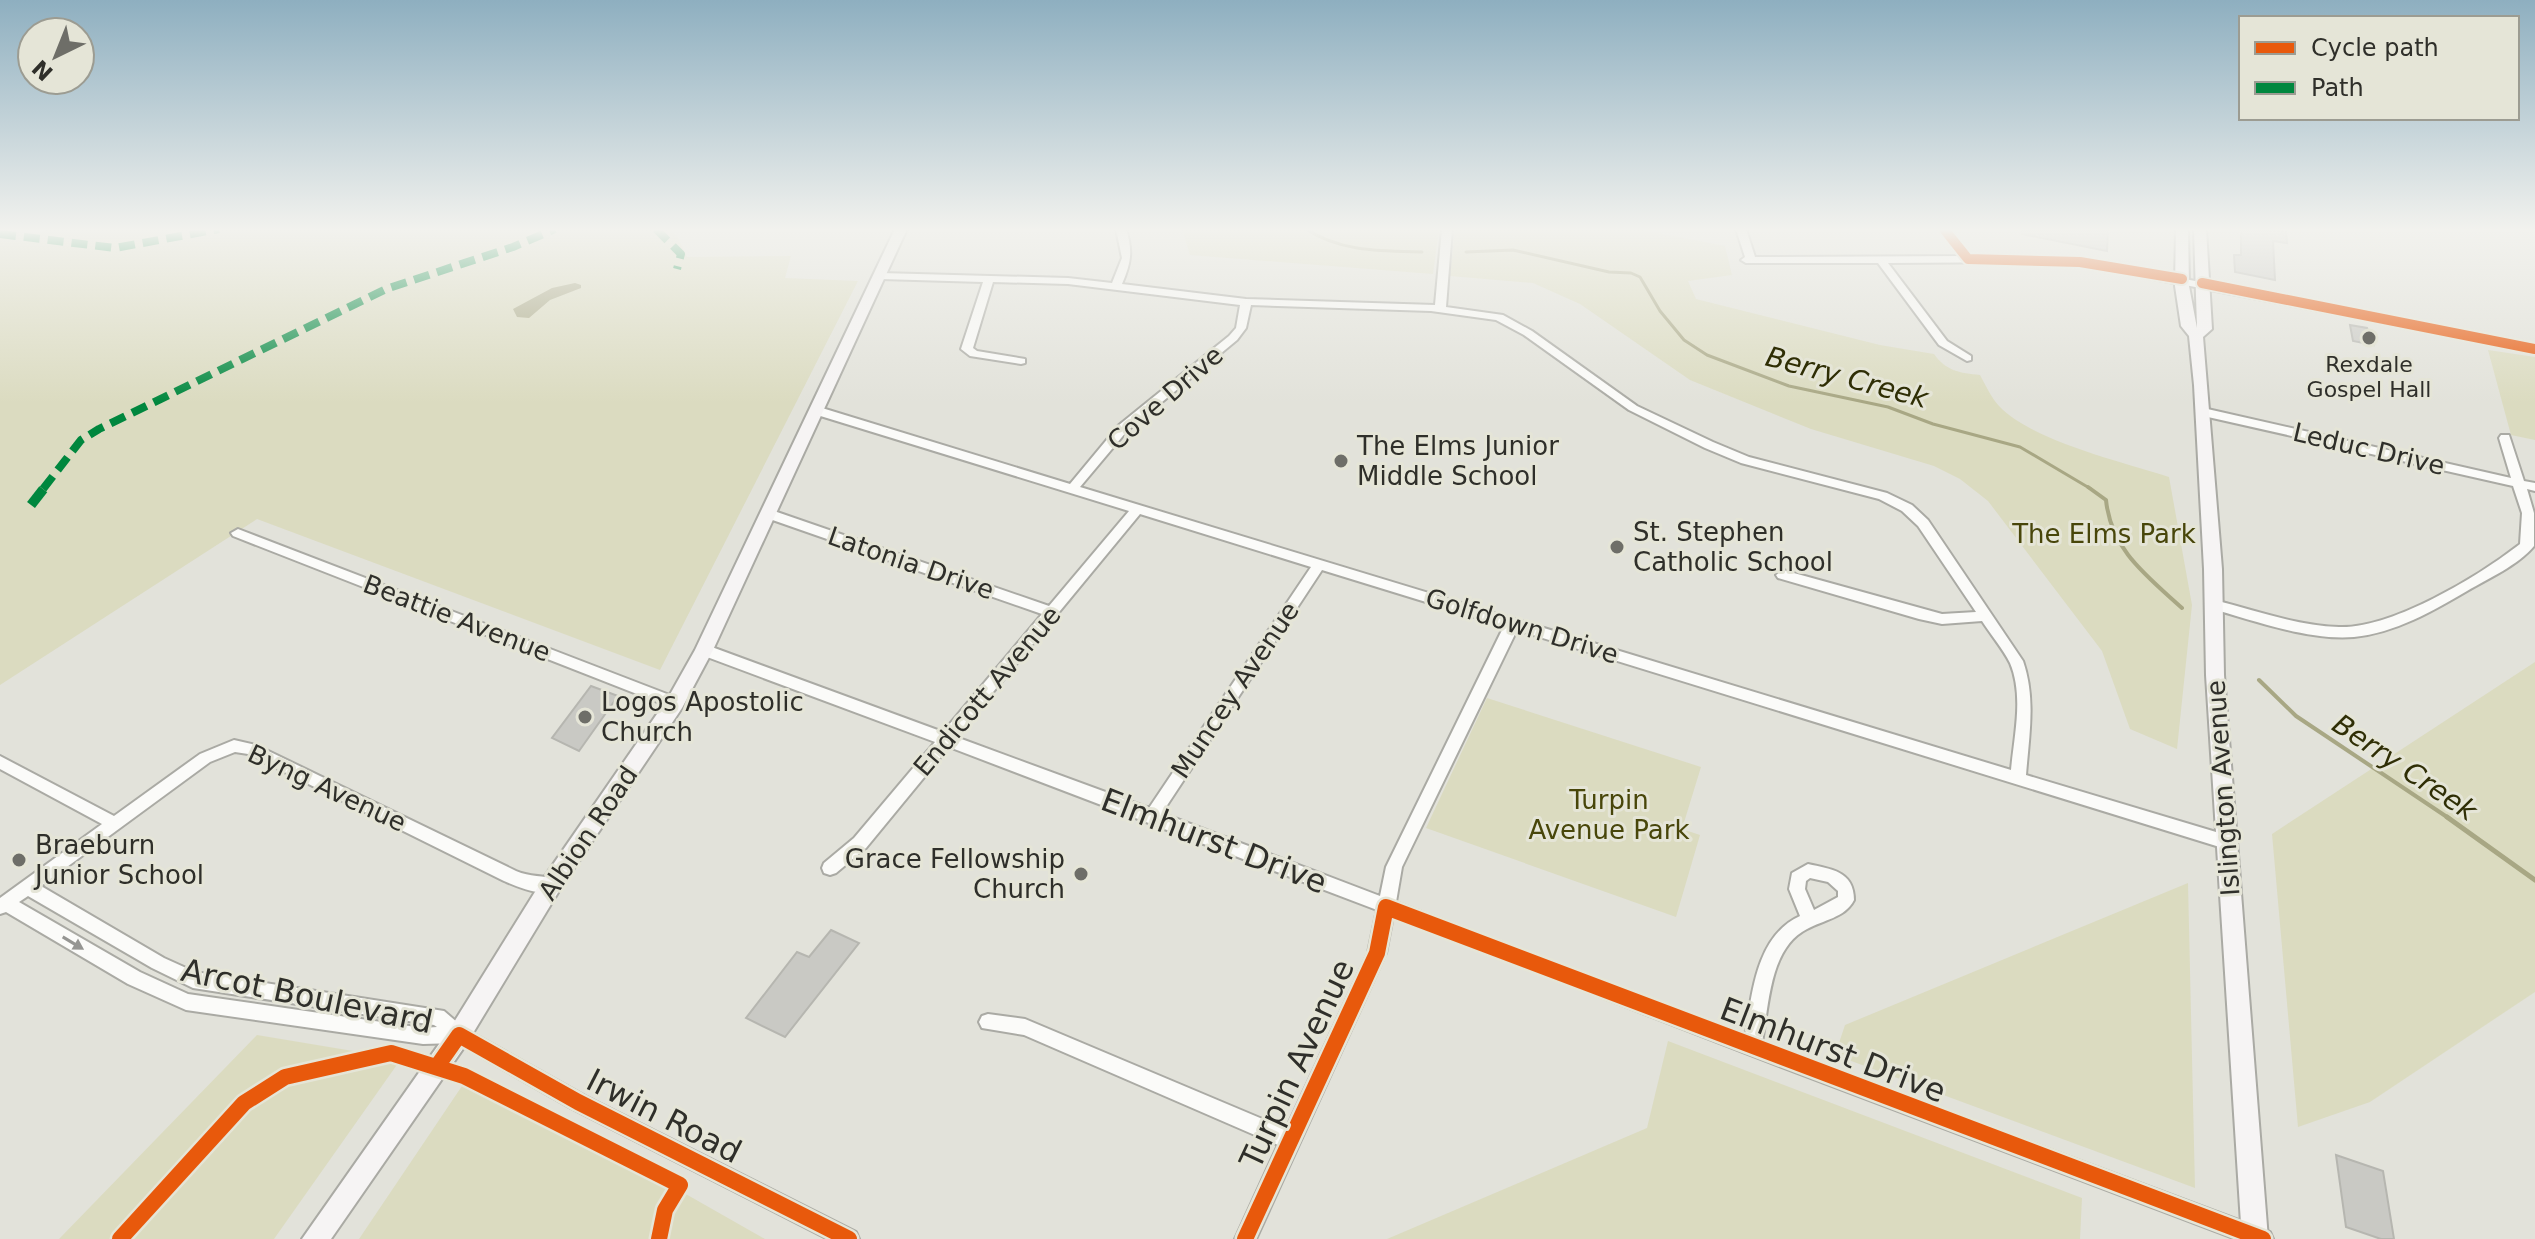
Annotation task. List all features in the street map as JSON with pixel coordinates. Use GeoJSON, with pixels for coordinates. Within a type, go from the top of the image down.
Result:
{"type":"FeatureCollection","features":[{"type":"Feature","properties":{"kind":"main road","name":"Albion Road"},"geometry":{"type":"LineString","coordinates":[[315,1239],[459,1035],[551,885],[675,703],[704,650],[876,287]]}},
{"type":"Feature","properties":{"kind":"main road","name":"Islington Avenue"},"geometry":{"type":"LineString","coordinates":[[2183,287],[2188,326],[2196,336],[2203,412],[2226,842],[2258,1238]]}},
{"type":"Feature","properties":{"kind":"main road","name":"Islington Avenue"},"geometry":{"type":"LineString","coordinates":[[2196,336],[2205,329],[2202,287]]}},
{"type":"Feature","properties":{"kind":"street"},"geometry":{"type":"LineString","coordinates":[[987,287],[967,349],[974,354],[1021,361]]}},
{"type":"Feature","properties":{"kind":"street"},"geometry":{"type":"LineString","coordinates":[[1123,287],[1246,302],[1440,309],[1499,317],[1528,333],[1633,408],[1709,445],[1745,460],[1883,496],[1907,508],[1923,523],[2016,661],[2023,679],[2018,778]]}},
{"type":"Feature","properties":{"kind":"street"},"geometry":{"type":"LineString","coordinates":[[1440,309],[1442,287]]}},
{"type":"Feature","properties":{"kind":"street"},"geometry":{"type":"LineString","coordinates":[[1901,287],[1943,343],[1967,358]]}},
{"type":"Feature","properties":{"kind":"street"},"geometry":{"type":"LineString","coordinates":[[2221,287],[2535,349]]}},
{"type":"Feature","properties":{"kind":"street","name":"Cove Drive"},"geometry":{"type":"LineString","coordinates":[[1072,489],[1123,428],[1233,338],[1241,328],[1246,302]]}},
{"type":"Feature","properties":{"kind":"street","name":"Golfdown Drive"},"geometry":{"type":"LineString","coordinates":[[818,411],[2226,842]]}},
{"type":"Feature","properties":{"kind":"street","name":"Leduc Drive"},"geometry":{"type":"LineString","coordinates":[[2203,412],[2535,487]]}},
{"type":"Feature","properties":{"kind":"street"},"geometry":{"type":"LineString","coordinates":[[2214,605],[2326,630],[2352,632],[2388,626],[2509,560],[2527,546],[2528,513],[2505,438]]}},
{"type":"Feature","properties":{"kind":"street","name":"Endicott Avenue"},"geometry":{"type":"LineString","coordinates":[[830,868],[860,843],[1138,508]]}},
{"type":"Feature","properties":{"kind":"street","name":"Latonia Drive"},"geometry":{"type":"LineString","coordinates":[[769,514],[1053,613]]}},
{"type":"Feature","properties":{"kind":"street","name":"Beattie Avenue"},"geometry":{"type":"LineString","coordinates":[[238,533],[675,703]]}},
{"type":"Feature","properties":{"kind":"street","name":"Muncey Avenue"},"geometry":{"type":"LineString","coordinates":[[1152,816],[1319,565]]}},
{"type":"Feature","properties":{"kind":"street"},"geometry":{"type":"LineString","coordinates":[[1783,575],[1942,619],[1984,616]]}},
{"type":"Feature","properties":{"kind":"street","name":"Turpin Avenue"},"geometry":{"type":"LineString","coordinates":[[1245,1239],[1377,953],[1394,867],[1513,623]]}},
{"type":"Feature","properties":{"kind":"street","name":"Elmhurst Drive"},"geometry":{"type":"LineString","coordinates":[[704,650],[1152,816],[2258,1238]]}},
{"type":"Feature","properties":{"kind":"street","name":"Byng Avenue"},"geometry":{"type":"LineString","coordinates":[[113,823],[205,758],[234,746],[251,749],[510,876],[530,884],[551,885]]}},
{"type":"Feature","properties":{"kind":"street"},"geometry":{"type":"LineString","coordinates":[[0,762],[113,823],[3,905]]}},
{"type":"Feature","properties":{"kind":"street","name":"Arcot Boulevard"},"geometry":{"type":"LineString","coordinates":[[28,887],[193,980],[438,1017],[459,1035]]}},
{"type":"Feature","properties":{"kind":"street","name":"Arcot Boulevard"},"geometry":{"type":"LineString","coordinates":[[3,905],[143,984],[186,1002],[423,1036],[459,1035]]}},
{"type":"Feature","properties":{"kind":"street"},"geometry":{"type":"LineString","coordinates":[[1752,1047],[1775,948],[1790,930],[1809,918]]}},
{"type":"Feature","properties":{"kind":"street"},"geometry":{"type":"LineString","coordinates":[[988,1022],[1025,1027],[1291,1141]]}},
{"type":"Feature","properties":{"kind":"street","name":"Irwin Road"},"geometry":{"type":"LineString","coordinates":[[459,1035],[578,1102],[849,1239]]}},
{"type":"Feature","properties":{"kind":"green space"},"geometry":{"type":"Polygon","coordinates":[[[0,287],[855,287],[660,670],[257,519],[0,685],[0,287]]]}},
{"type":"Feature","properties":{"kind":"green space","name":"The Elms Park"},"geometry":{"type":"Polygon","coordinates":[[[1542,287],[1691,287],[1696,299],[1880,345],[1934,354],[1954,370],[1980,375],[2000,407],[2034,430],[2080,449],[2169,477],[2192,605],[2177,749],[2130,729],[2102,651],[1988,501],[1960,479],[1934,466],[1811,429],[1690,380],[1580,304],[1542,287]]]}},
{"type":"Feature","properties":{"kind":"green space"},"geometry":{"type":"Polygon","coordinates":[[[2488,350],[2535,357],[2535,440],[2511,435],[2488,350]]]}},
{"type":"Feature","properties":{"kind":"green space"},"geometry":{"type":"Polygon","coordinates":[[[2535,662],[2535,992],[2370,1102],[2298,1127],[2272,834],[2535,662]]]}},
{"type":"Feature","properties":{"kind":"green space","name":"Turpin Avenue Park"},"geometry":{"type":"Polygon","coordinates":[[[1487,698],[1701,767],[1682,829],[1700,835],[1676,917],[1426,828],[1487,698]]]}},
{"type":"Feature","properties":{"kind":"green space"},"geometry":{"type":"Polygon","coordinates":[[[2188,883],[2195,1188],[1835,1055],[1845,1025],[2188,883]]]}},
{"type":"Feature","properties":{"kind":"green space"},"geometry":{"type":"Polygon","coordinates":[[[257,1035],[401,1059],[274,1239],[59,1239],[257,1035]]]}},
{"type":"Feature","properties":{"kind":"green space"},"geometry":{"type":"Polygon","coordinates":[[[1668,1041],[2082,1198],[2080,1239],[1387,1239],[1647,1128],[1668,1041]]]}},
{"type":"Feature","properties":{"kind":"green space"},"geometry":{"type":"Polygon","coordinates":[[[464,1083],[684,1193],[765,1239],[359,1239],[464,1083]]]}},
{"type":"Feature","properties":{"kind":"shaded area"},"geometry":{"type":"Polygon","coordinates":[[[581,287],[550,300],[529,318],[517,317],[513,309],[552,288],[581,287]]]}},
{"type":"Feature","properties":{"kind":"building","name":"Rexdale Gospel Hall"},"geometry":{"type":"Polygon","coordinates":[[[2350,325],[2367,328],[2373,345],[2353,341],[2350,325]]]}},
{"type":"Feature","properties":{"kind":"building","name":"Logos Apostolic Church"},"geometry":{"type":"Polygon","coordinates":[[[591,686],[618,696],[579,751],[552,738],[591,686]]]}},
{"type":"Feature","properties":{"kind":"building"},"geometry":{"type":"Polygon","coordinates":[[[831,930],[859,943],[785,1037],[746,1018],[797,952],[809,957],[831,930]]]}},
{"type":"Feature","properties":{"kind":"building"},"geometry":{"type":"Polygon","coordinates":[[[2336,1155],[2383,1171],[2394,1239],[2381,1239],[2346,1227],[2336,1155]]]}},
{"type":"Feature","properties":{"kind":"waterway","name":"Berry Creek"},"geometry":{"type":"LineString","coordinates":[[1646,287],[1660,311],[1684,340],[1707,355],[1789,386],[1888,407],[1933,424],[2020,447],[2090,488]]}},
{"type":"Feature","properties":{"kind":"waterway","name":"Berry Creek"},"geometry":{"type":"LineString","coordinates":[[2090,488],[2106,500],[2115,533],[2133,561],[2182,608]]}},
{"type":"Feature","properties":{"kind":"waterway","name":"Berry Creek"},"geometry":{"type":"LineString","coordinates":[[2259,680],[2296,716],[2450,819]]}},
{"type":"Feature","properties":{"kind":"waterway","name":"Berry Creek"},"geometry":{"type":"LineString","coordinates":[[2447,817],[2535,880]]}},
{"type":"Feature","properties":{"kind":"marked path"},"geometry":{"type":"LineString","coordinates":[[31,505],[81,440],[99,429],[393,287]]}},
{"type":"Feature","properties":{"kind":"cycle path"},"geometry":{"type":"LineString","coordinates":[[2221,287],[2535,349]]}},
{"type":"Feature","properties":{"kind":"cycle path"},"geometry":{"type":"LineString","coordinates":[[1245,1239],[1377,953],[1386,907],[2263,1239]]}},
{"type":"Feature","properties":{"kind":"cycle path"},"geometry":{"type":"LineString","coordinates":[[438,1065],[459,1035],[578,1102],[849,1239]]}},
{"type":"Feature","properties":{"kind":"cycle path"},"geometry":{"type":"LineString","coordinates":[[120,1239],[244,1103],[285,1077],[391,1053],[464,1076],[680,1185],[665,1210],[659,1239]]}},
{"type":"Feature","properties":{"kind":"place","name":"Rexdale Gospel Hall"},"geometry":{"type":"Point","coordinates":[2369,338]}},
{"type":"Feature","properties":{"kind":"place","name":"The Elms Junior Middle School"},"geometry":{"type":"Point","coordinates":[1341,461]}},
{"type":"Feature","properties":{"kind":"place","name":"St. Stephen Catholic School"},"geometry":{"type":"Point","coordinates":[1617,547]}},
{"type":"Feature","properties":{"kind":"place","name":"Logos Apostolic Church"},"geometry":{"type":"Point","coordinates":[585,717]}},
{"type":"Feature","properties":{"kind":"place","name":"Braeburn Junior School"},"geometry":{"type":"Point","coordinates":[19,860]}},
{"type":"Feature","properties":{"kind":"place","name":"Grace Fellowship Church"},"geometry":{"type":"Point","coordinates":[1081,874]}}]}
